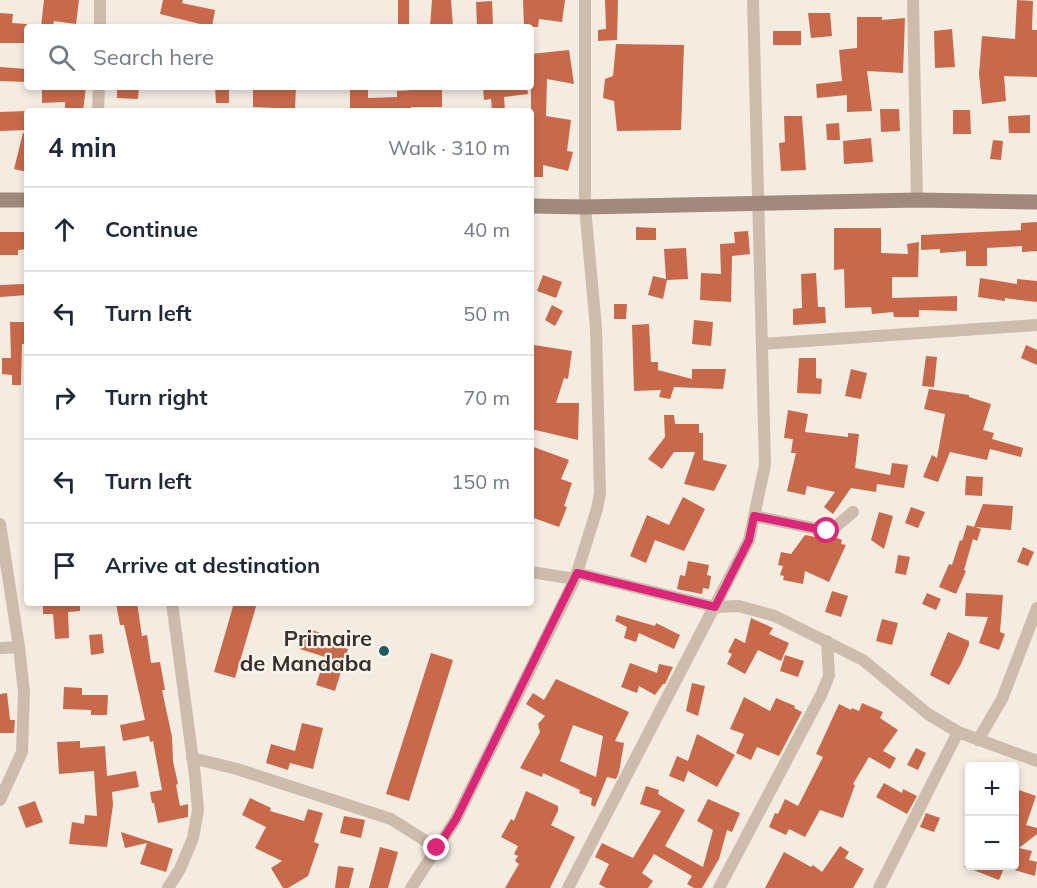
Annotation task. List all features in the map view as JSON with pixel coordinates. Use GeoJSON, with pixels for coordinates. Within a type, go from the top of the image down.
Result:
{"type":"FeatureCollection","features":[{"type":"Feature","properties":{"kind":"street"},"geometry":{"type":"LineString","coordinates":[[100,0],[100,24]]}},
{"type":"Feature","properties":{"kind":"street"},"geometry":{"type":"LineString","coordinates":[[411,888],[456,819],[576,576],[597,509],[600,493],[597,328],[585,207],[585,0]]}},
{"type":"Feature","properties":{"kind":"street"},"geometry":{"type":"LineString","coordinates":[[568,888],[749,540],[765,465],[753,0]]}},
{"type":"Feature","properties":{"kind":"street"},"geometry":{"type":"LineString","coordinates":[[913,0],[917,200]]}},
{"type":"Feature","properties":{"kind":"street"},"geometry":{"type":"LineString","coordinates":[[98,108],[99,90]]}},
{"type":"Feature","properties":{"kind":"street"},"geometry":{"type":"LineString","coordinates":[[0,200],[24,200]]}},
{"type":"Feature","properties":{"kind":"street"},"geometry":{"type":"LineString","coordinates":[[534,206],[917,200],[1037,202]]}},
{"type":"Feature","properties":{"kind":"street"},"geometry":{"type":"LineString","coordinates":[[762,344],[1037,325]]}},
{"type":"Feature","properties":{"kind":"street"},"geometry":{"type":"LineString","coordinates":[[754,516],[827,531],[833,529],[853,512]]}},
{"type":"Feature","properties":{"kind":"street"},"geometry":{"type":"LineString","coordinates":[[0,524],[20,647],[24,692],[22,752],[0,800]]}},
{"type":"Feature","properties":{"kind":"street"},"geometry":{"type":"LineString","coordinates":[[534,572],[576,576],[715,607],[739,606],[775,616],[863,660],[928,714],[958,732],[1037,761]]}},
{"type":"Feature","properties":{"kind":"street"},"geometry":{"type":"LineString","coordinates":[[168,888],[180,869],[193,838],[198,810],[172,606]]}},
{"type":"Feature","properties":{"kind":"street"},"geometry":{"type":"LineString","coordinates":[[978,740],[1002,699],[1037,608]]}},
{"type":"Feature","properties":{"kind":"street"},"geometry":{"type":"LineString","coordinates":[[719,888],[821,695],[829,676],[826,641]]}},
{"type":"Feature","properties":{"kind":"street"},"geometry":{"type":"LineString","coordinates":[[0,648],[20,647]]}},
{"type":"Feature","properties":{"kind":"street"},"geometry":{"type":"LineString","coordinates":[[879,888],[958,732]]}},
{"type":"Feature","properties":{"kind":"street"},"geometry":{"type":"LineString","coordinates":[[192,758],[391,819],[437,848]]}},
{"type":"Feature","properties":{"kind":"building"},"geometry":{"type":"Polygon","coordinates":[[[44,0],[79,0],[76,24],[54,21],[54,24],[41,24],[44,0]]]}},
{"type":"Feature","properties":{"kind":"building"},"geometry":{"type":"Polygon","coordinates":[[[163,0],[183,0],[182,3],[215,10],[213,24],[200,24],[160,14],[163,0]]]}},
{"type":"Feature","properties":{"kind":"building"},"geometry":{"type":"Polygon","coordinates":[[[398,0],[409,0],[409,24],[398,24],[398,0]]]}},
{"type":"Feature","properties":{"kind":"building"},"geometry":{"type":"Polygon","coordinates":[[[432,0],[451,0],[453,24],[430,24],[432,0]]]}},
{"type":"Feature","properties":{"kind":"building"},"geometry":{"type":"Polygon","coordinates":[[[523,0],[565,0],[562,22],[539,19],[538,27],[534,27],[534,24],[524,24],[523,0]]]}},
{"type":"Feature","properties":{"kind":"building"},"geometry":{"type":"Polygon","coordinates":[[[605,0],[618,0],[617,40],[598,41],[598,30],[606,29],[605,0]]]}},
{"type":"Feature","properties":{"kind":"building"},"geometry":{"type":"Polygon","coordinates":[[[1017,0],[1033,1],[1032,30],[1037,30],[1037,77],[1004,76],[1006,101],[982,104],[979,74],[982,36],[1015,39],[1017,0]]]}},
{"type":"Feature","properties":{"kind":"building"},"geometry":{"type":"Polygon","coordinates":[[[492,1],[493,24],[477,24],[476,2],[492,1]]]}},
{"type":"Feature","properties":{"kind":"building"},"geometry":{"type":"Polygon","coordinates":[[[0,13],[13,14],[12,23],[27,24],[24,24],[24,43],[0,43],[0,13]]]}},
{"type":"Feature","properties":{"kind":"building"},"geometry":{"type":"Polygon","coordinates":[[[808,13],[830,13],[832,36],[811,38],[808,13]]]}},
{"type":"Feature","properties":{"kind":"building"},"geometry":{"type":"Polygon","coordinates":[[[857,17],[882,17],[882,20],[905,18],[903,73],[867,71],[872,111],[847,112],[847,95],[817,98],[816,84],[842,81],[839,50],[857,48],[857,17]]]}},
{"type":"Feature","properties":{"kind":"building"},"geometry":{"type":"Polygon","coordinates":[[[952,29],[955,67],[935,68],[934,31],[952,29]]]}},
{"type":"Feature","properties":{"kind":"building"},"geometry":{"type":"Polygon","coordinates":[[[773,31],[801,31],[801,45],[773,45],[773,31]]]}},
{"type":"Feature","properties":{"kind":"building"},"geometry":{"type":"Polygon","coordinates":[[[616,44],[684,45],[681,130],[617,131],[614,101],[603,98],[605,79],[613,76],[616,44]]]}},
{"type":"Feature","properties":{"kind":"building"},"geometry":{"type":"Polygon","coordinates":[[[569,50],[574,84],[547,79],[546,116],[571,120],[567,151],[573,152],[568,171],[543,165],[543,177],[534,177],[534,108],[531,108],[531,90],[534,90],[534,54],[569,50]]]}},
{"type":"Feature","properties":{"kind":"building"},"geometry":{"type":"Polygon","coordinates":[[[0,67],[24,69],[24,82],[0,81],[0,67]]]}},
{"type":"Feature","properties":{"kind":"building"},"geometry":{"type":"Polygon","coordinates":[[[42,90],[86,90],[83,108],[65,108],[65,102],[42,103],[42,90]]]}},
{"type":"Feature","properties":{"kind":"building"},"geometry":{"type":"Polygon","coordinates":[[[117,90],[139,90],[138,99],[117,98],[117,90]]]}},
{"type":"Feature","properties":{"kind":"building"},"geometry":{"type":"Polygon","coordinates":[[[215,90],[229,90],[229,103],[216,103],[215,90]]]}},
{"type":"Feature","properties":{"kind":"building"},"geometry":{"type":"Polygon","coordinates":[[[253,90],[296,90],[295,108],[253,107],[253,90]]]}},
{"type":"Feature","properties":{"kind":"building"},"geometry":{"type":"Polygon","coordinates":[[[350,90],[368,90],[368,98],[397,97],[397,91],[442,90],[442,107],[350,108],[350,90]]]}},
{"type":"Feature","properties":{"kind":"building"},"geometry":{"type":"Polygon","coordinates":[[[483,90],[527,90],[528,94],[504,97],[505,108],[492,108],[491,99],[484,100],[483,90]]]}},
{"type":"Feature","properties":{"kind":"building"},"geometry":{"type":"Polygon","coordinates":[[[880,109],[899,109],[900,131],[881,132],[880,109]]]}},
{"type":"Feature","properties":{"kind":"building"},"geometry":{"type":"Polygon","coordinates":[[[953,110],[970,110],[971,134],[953,134],[953,110]]]}},
{"type":"Feature","properties":{"kind":"building"},"geometry":{"type":"Polygon","coordinates":[[[24,111],[24,130],[0,131],[0,112],[24,111]]]}},
{"type":"Feature","properties":{"kind":"building"},"geometry":{"type":"Polygon","coordinates":[[[1030,115],[1030,133],[1009,133],[1008,116],[1030,115]]]}},
{"type":"Feature","properties":{"kind":"building"},"geometry":{"type":"Polygon","coordinates":[[[784,116],[802,116],[806,170],[781,171],[779,143],[785,142],[784,116]]]}},
{"type":"Feature","properties":{"kind":"building"},"geometry":{"type":"Polygon","coordinates":[[[839,123],[840,140],[827,140],[826,124],[839,123]]]}},
{"type":"Feature","properties":{"kind":"building"},"geometry":{"type":"Polygon","coordinates":[[[23,133],[24,133],[24,171],[14,169],[23,133]]]}},
{"type":"Feature","properties":{"kind":"building"},"geometry":{"type":"Polygon","coordinates":[[[871,138],[873,162],[844,164],[843,141],[871,138]]]}},
{"type":"Feature","properties":{"kind":"building"},"geometry":{"type":"Polygon","coordinates":[[[993,140],[1003,141],[1001,160],[990,159],[993,140]]]}},
{"type":"Feature","properties":{"kind":"building"},"geometry":{"type":"Polygon","coordinates":[[[1037,222],[1037,251],[1022,252],[1022,246],[987,248],[987,266],[966,266],[966,251],[940,253],[940,249],[921,250],[921,235],[1021,230],[1021,223],[1037,222]]]}},
{"type":"Feature","properties":{"kind":"building"},"geometry":{"type":"Polygon","coordinates":[[[636,227],[656,228],[656,240],[636,240],[636,227]]]}},
{"type":"Feature","properties":{"kind":"building"},"geometry":{"type":"Polygon","coordinates":[[[834,228],[881,228],[881,253],[908,254],[907,244],[919,242],[918,277],[892,277],[892,298],[957,296],[957,311],[919,310],[919,317],[894,317],[893,312],[872,314],[871,307],[845,308],[844,269],[834,270],[834,228]]]}},
{"type":"Feature","properties":{"kind":"building"},"geometry":{"type":"Polygon","coordinates":[[[748,231],[750,254],[732,256],[731,302],[700,300],[701,273],[721,274],[720,244],[735,243],[734,232],[748,231]]]}},
{"type":"Feature","properties":{"kind":"building"},"geometry":{"type":"Polygon","coordinates":[[[0,232],[24,232],[24,249],[18,250],[18,255],[0,255],[0,232]]]}},
{"type":"Feature","properties":{"kind":"building"},"geometry":{"type":"Polygon","coordinates":[[[686,248],[688,279],[667,280],[663,299],[648,295],[653,276],[666,279],[664,249],[686,248]]]}},
{"type":"Feature","properties":{"kind":"building"},"geometry":{"type":"Polygon","coordinates":[[[816,273],[818,307],[825,307],[826,323],[793,325],[793,309],[802,308],[801,274],[816,273]]]}},
{"type":"Feature","properties":{"kind":"building"},"geometry":{"type":"Polygon","coordinates":[[[543,275],[562,282],[556,298],[537,291],[543,275]]]}},
{"type":"Feature","properties":{"kind":"building"},"geometry":{"type":"Polygon","coordinates":[[[980,278],[1017,284],[1017,279],[1037,281],[1037,302],[978,297],[980,278]]]}},
{"type":"Feature","properties":{"kind":"building"},"geometry":{"type":"Polygon","coordinates":[[[24,284],[24,295],[0,297],[0,285],[24,284]]]}},
{"type":"Feature","properties":{"kind":"building"},"geometry":{"type":"Polygon","coordinates":[[[614,304],[627,304],[626,319],[614,319],[614,304]]]}},
{"type":"Feature","properties":{"kind":"building"},"geometry":{"type":"Polygon","coordinates":[[[552,305],[563,311],[555,326],[545,320],[552,305]]]}},
{"type":"Feature","properties":{"kind":"building"},"geometry":{"type":"Polygon","coordinates":[[[694,320],[713,322],[711,346],[692,344],[694,320]]]}},
{"type":"Feature","properties":{"kind":"building"},"geometry":{"type":"Polygon","coordinates":[[[10,322],[24,322],[21,385],[12,385],[12,375],[2,374],[2,358],[11,358],[10,322]]]}},
{"type":"Feature","properties":{"kind":"building"},"geometry":{"type":"Polygon","coordinates":[[[649,324],[651,362],[658,362],[658,370],[692,379],[692,369],[726,369],[723,389],[674,387],[670,399],[659,397],[661,390],[634,391],[632,325],[649,324]]]}},
{"type":"Feature","properties":{"kind":"building"},"geometry":{"type":"Polygon","coordinates":[[[534,345],[572,351],[568,379],[564,378],[556,403],[579,403],[578,440],[534,430],[534,345]]]}},
{"type":"Feature","properties":{"kind":"building"},"geometry":{"type":"Polygon","coordinates":[[[1026,345],[1037,350],[1037,365],[1021,358],[1026,345]]]}},
{"type":"Feature","properties":{"kind":"building"},"geometry":{"type":"Polygon","coordinates":[[[926,356],[937,357],[934,387],[922,386],[926,356]]]}},
{"type":"Feature","properties":{"kind":"building"},"geometry":{"type":"Polygon","coordinates":[[[799,358],[816,358],[816,378],[822,379],[821,394],[797,393],[799,358]]]}},
{"type":"Feature","properties":{"kind":"building"},"geometry":{"type":"Polygon","coordinates":[[[851,369],[867,373],[861,399],[845,396],[851,369]]]}},
{"type":"Feature","properties":{"kind":"building"},"geometry":{"type":"Polygon","coordinates":[[[929,389],[969,395],[969,397],[991,404],[983,430],[994,433],[992,439],[1023,448],[1021,457],[990,449],[987,460],[950,452],[938,482],[923,477],[932,455],[937,458],[945,414],[924,409],[929,389]]]}},
{"type":"Feature","properties":{"kind":"building"},"geometry":{"type":"Polygon","coordinates":[[[788,410],[808,414],[805,432],[848,437],[848,433],[859,434],[855,468],[890,475],[892,463],[908,465],[904,488],[877,484],[876,492],[851,488],[833,514],[824,507],[835,492],[807,486],[805,495],[787,491],[796,453],[791,453],[793,439],[784,438],[788,410]]]}},
{"type":"Feature","properties":{"kind":"building"},"geometry":{"type":"Polygon","coordinates":[[[664,415],[674,415],[675,424],[699,424],[699,433],[703,433],[703,460],[727,465],[714,491],[684,484],[695,452],[674,452],[662,469],[648,459],[665,437],[664,415]]]}},
{"type":"Feature","properties":{"kind":"building"},"geometry":{"type":"Polygon","coordinates":[[[534,447],[569,460],[561,479],[572,483],[564,506],[567,507],[559,527],[534,518],[534,447]]]}},
{"type":"Feature","properties":{"kind":"building"},"geometry":{"type":"Polygon","coordinates":[[[966,476],[983,477],[982,496],[965,495],[966,476]]]}},
{"type":"Feature","properties":{"kind":"building"},"geometry":{"type":"Polygon","coordinates":[[[683,497],[705,509],[684,551],[655,540],[646,563],[630,556],[647,515],[669,525],[683,497]]]}},
{"type":"Feature","properties":{"kind":"building"},"geometry":{"type":"Polygon","coordinates":[[[983,504],[1013,506],[1011,530],[975,527],[981,529],[977,541],[973,539],[964,570],[966,571],[956,594],[939,587],[949,564],[952,565],[967,525],[974,527],[983,504]]]}},
{"type":"Feature","properties":{"kind":"building"},"geometry":{"type":"Polygon","coordinates":[[[911,507],[925,512],[918,528],[905,523],[911,507]]]}},
{"type":"Feature","properties":{"kind":"building"},"geometry":{"type":"Polygon","coordinates":[[[879,512],[893,516],[884,549],[871,540],[879,512]]]}},
{"type":"Feature","properties":{"kind":"building"},"geometry":{"type":"Polygon","coordinates":[[[805,535],[826,539],[835,537],[842,540],[841,544],[846,545],[829,582],[805,571],[803,584],[783,580],[784,576],[780,575],[783,566],[778,565],[781,552],[791,554],[805,535]]]}},
{"type":"Feature","properties":{"kind":"building"},"geometry":{"type":"Polygon","coordinates":[[[1023,547],[1034,552],[1028,566],[1017,562],[1023,547]]]}},
{"type":"Feature","properties":{"kind":"building"},"geometry":{"type":"Polygon","coordinates":[[[898,555],[910,557],[906,575],[895,573],[898,555]]]}},
{"type":"Feature","properties":{"kind":"building"},"geometry":{"type":"Polygon","coordinates":[[[688,561],[709,565],[707,575],[711,576],[709,589],[703,588],[702,594],[677,589],[680,575],[685,576],[688,561]]]}},
{"type":"Feature","properties":{"kind":"building"},"geometry":{"type":"Polygon","coordinates":[[[832,591],[848,596],[841,617],[825,612],[832,591]]]}},
{"type":"Feature","properties":{"kind":"building"},"geometry":{"type":"Polygon","coordinates":[[[927,593],[941,599],[936,610],[922,604],[927,593]]]}},
{"type":"Feature","properties":{"kind":"building"},"geometry":{"type":"Polygon","coordinates":[[[966,593],[1003,595],[1000,632],[1005,634],[999,650],[979,643],[988,617],[965,616],[966,593]]]}},
{"type":"Feature","properties":{"kind":"building"},"geometry":{"type":"Polygon","coordinates":[[[43,606],[80,606],[80,611],[68,612],[69,638],[55,639],[53,614],[43,614],[43,606]]]}},
{"type":"Feature","properties":{"kind":"building"},"geometry":{"type":"Polygon","coordinates":[[[117,606],[137,606],[142,636],[147,635],[151,663],[160,662],[165,690],[162,690],[172,737],[173,761],[178,784],[176,785],[180,806],[188,804],[188,817],[158,823],[150,792],[162,790],[153,741],[150,742],[149,736],[123,741],[120,725],[145,720],[124,625],[120,625],[117,606]]]}},
{"type":"Feature","properties":{"kind":"building"},"geometry":{"type":"Polygon","coordinates":[[[233,606],[256,606],[235,678],[214,672],[233,606]]]}},
{"type":"Feature","properties":{"kind":"building"},"geometry":{"type":"Polygon","coordinates":[[[617,615],[655,626],[656,623],[680,635],[674,649],[639,633],[636,642],[624,638],[627,627],[615,621],[617,615]]]}},
{"type":"Feature","properties":{"kind":"building"},"geometry":{"type":"Polygon","coordinates":[[[751,618],[773,628],[769,634],[789,643],[781,661],[758,650],[745,674],[727,664],[732,654],[728,652],[735,638],[745,643],[751,618]]]}},
{"type":"Feature","properties":{"kind":"building"},"geometry":{"type":"Polygon","coordinates":[[[882,619],[898,623],[892,645],[876,641],[882,619]]]}},
{"type":"Feature","properties":{"kind":"building"},"geometry":{"type":"Polygon","coordinates":[[[307,628],[328,636],[326,642],[348,649],[335,691],[316,685],[325,657],[300,649],[307,628]]]}},
{"type":"Feature","properties":{"kind":"building"},"geometry":{"type":"Polygon","coordinates":[[[948,632],[969,641],[961,664],[949,685],[930,675],[948,632]]]}},
{"type":"Feature","properties":{"kind":"building"},"geometry":{"type":"Polygon","coordinates":[[[102,634],[104,653],[91,655],[89,635],[102,634]]]}},
{"type":"Feature","properties":{"kind":"building"},"geometry":{"type":"Polygon","coordinates":[[[431,653],[453,660],[409,801],[386,794],[431,653]]]}},
{"type":"Feature","properties":{"kind":"building"},"geometry":{"type":"Polygon","coordinates":[[[785,655],[804,661],[798,677],[780,671],[785,655]]]}},
{"type":"Feature","properties":{"kind":"building"},"geometry":{"type":"Polygon","coordinates":[[[630,663],[657,673],[659,664],[673,667],[665,684],[655,695],[639,686],[637,693],[621,687],[630,663]]]}},
{"type":"Feature","properties":{"kind":"building"},"geometry":{"type":"Polygon","coordinates":[[[556,679],[629,712],[615,741],[624,743],[619,772],[616,779],[607,777],[595,807],[591,805],[592,798],[579,793],[580,790],[543,773],[542,777],[520,768],[540,732],[538,724],[545,716],[526,704],[533,693],[544,700],[556,679]],[[573,725],[560,761],[596,777],[603,736],[573,725]]]}},
{"type":"Feature","properties":{"kind":"building"},"geometry":{"type":"Polygon","coordinates":[[[692,683],[705,686],[698,716],[686,711],[692,683]]]}},
{"type":"Feature","properties":{"kind":"building"},"geometry":{"type":"Polygon","coordinates":[[[64,687],[82,688],[82,695],[108,695],[107,715],[91,715],[91,710],[63,709],[64,687]]]}},
{"type":"Feature","properties":{"kind":"building"},"geometry":{"type":"Polygon","coordinates":[[[7,693],[10,720],[15,720],[14,733],[0,733],[0,694],[7,693]]]}},
{"type":"Feature","properties":{"kind":"building"},"geometry":{"type":"Polygon","coordinates":[[[744,697],[770,711],[776,698],[795,706],[794,708],[802,712],[779,756],[757,747],[751,760],[736,753],[744,734],[730,729],[744,697]]]}},
{"type":"Feature","properties":{"kind":"building"},"geometry":{"type":"Polygon","coordinates":[[[862,703],[883,712],[880,718],[898,730],[883,751],[896,758],[890,769],[869,757],[853,784],[855,785],[843,818],[820,810],[805,837],[789,829],[786,835],[769,827],[785,799],[798,806],[823,757],[816,754],[839,704],[859,711],[862,703]]]}},
{"type":"Feature","properties":{"kind":"building"},"geometry":{"type":"Polygon","coordinates":[[[302,723],[323,728],[313,769],[290,763],[288,770],[266,763],[271,744],[295,751],[302,723]]]}},
{"type":"Feature","properties":{"kind":"building"},"geometry":{"type":"Polygon","coordinates":[[[697,734],[735,755],[717,787],[688,771],[684,782],[669,776],[677,756],[688,761],[697,734]]]}},
{"type":"Feature","properties":{"kind":"building"},"geometry":{"type":"Polygon","coordinates":[[[80,741],[80,748],[105,746],[107,776],[136,771],[139,787],[112,792],[113,805],[107,847],[69,844],[72,822],[84,824],[85,815],[97,816],[94,771],[59,774],[57,742],[80,741]]]}},
{"type":"Feature","properties":{"kind":"building"},"geometry":{"type":"Polygon","coordinates":[[[916,748],[926,753],[918,770],[907,765],[916,748]]]}},
{"type":"Feature","properties":{"kind":"building"},"geometry":{"type":"Polygon","coordinates":[[[884,783],[902,793],[903,789],[917,796],[907,814],[876,797],[884,783]]]}},
{"type":"Feature","properties":{"kind":"building"},"geometry":{"type":"Polygon","coordinates":[[[646,786],[659,790],[658,794],[685,810],[665,846],[703,867],[713,830],[697,821],[708,799],[740,813],[732,832],[727,830],[719,859],[702,888],[694,888],[687,884],[692,876],[654,854],[642,873],[653,881],[648,888],[606,888],[599,884],[609,864],[595,857],[602,843],[633,858],[661,811],[640,804],[646,786]]]}},
{"type":"Feature","properties":{"kind":"building"},"geometry":{"type":"Polygon","coordinates":[[[1019,790],[1036,796],[1026,825],[1037,828],[1037,834],[1019,848],[1019,790]]]}},
{"type":"Feature","properties":{"kind":"building"},"geometry":{"type":"Polygon","coordinates":[[[526,791],[558,806],[551,825],[575,837],[550,888],[505,888],[519,864],[515,861],[518,856],[514,854],[518,846],[501,837],[511,819],[514,821],[526,791]]]}},
{"type":"Feature","properties":{"kind":"building"},"geometry":{"type":"Polygon","coordinates":[[[250,798],[271,808],[270,811],[304,821],[308,809],[323,813],[314,842],[319,844],[308,876],[288,888],[283,888],[271,868],[282,861],[255,848],[266,827],[242,815],[250,798]]]}},
{"type":"Feature","properties":{"kind":"building"},"geometry":{"type":"Polygon","coordinates":[[[35,801],[43,822],[26,828],[18,807],[35,801]]]}},
{"type":"Feature","properties":{"kind":"building"},"geometry":{"type":"Polygon","coordinates":[[[926,813],[940,818],[934,832],[920,827],[926,813]]]}},
{"type":"Feature","properties":{"kind":"building"},"geometry":{"type":"Polygon","coordinates":[[[344,816],[365,820],[361,838],[340,833],[344,816]]]}},
{"type":"Feature","properties":{"kind":"building"},"geometry":{"type":"Polygon","coordinates":[[[121,832],[173,849],[166,872],[140,864],[147,843],[125,848],[121,832]]]}},
{"type":"Feature","properties":{"kind":"building"},"geometry":{"type":"Polygon","coordinates":[[[840,846],[849,852],[845,858],[864,869],[853,888],[765,888],[784,852],[811,867],[813,865],[822,872],[840,846]]]}},
{"type":"Feature","properties":{"kind":"building"},"geometry":{"type":"Polygon","coordinates":[[[380,847],[398,852],[388,888],[369,888],[380,847]]]}},
{"type":"Feature","properties":{"kind":"building"},"geometry":{"type":"Polygon","coordinates":[[[1019,848],[1032,851],[1029,860],[1037,862],[1035,876],[1014,870],[1019,870],[1019,848]]]}},
{"type":"Feature","properties":{"kind":"building"},"geometry":{"type":"Polygon","coordinates":[[[338,866],[354,868],[349,888],[335,888],[338,866]]]}},
{"type":"Feature","properties":{"kind":"building"},"geometry":{"type":"Polygon","coordinates":[[[973,870],[1003,870],[999,880],[973,870]]]}},
{"type":"Feature","properties":{"kind":"place","name":"Primaire de Mandaba"},"geometry":{"type":"Point","coordinates":[384,651]}},
{"type":"Feature","properties":{"kind":"route"},"geometry":{"type":"LineString","coordinates":[[437,848],[456,819],[577,573],[715,607],[749,540],[754,516],[827,531]]}}]}
